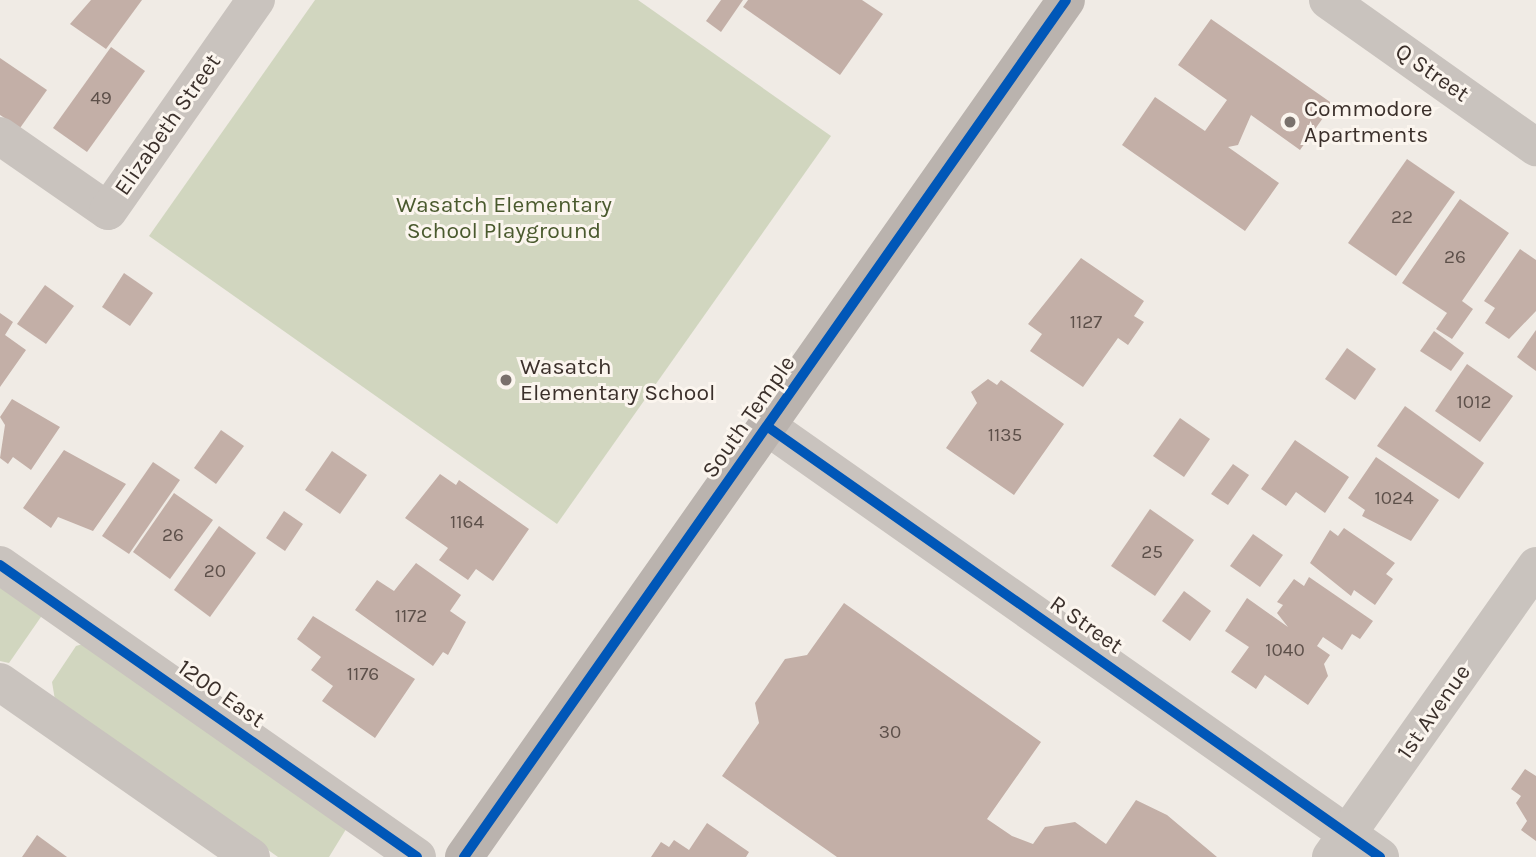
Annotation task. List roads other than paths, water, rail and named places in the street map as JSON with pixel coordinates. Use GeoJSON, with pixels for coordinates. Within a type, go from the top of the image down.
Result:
{"type":"FeatureCollection","features":[{"type":"Feature","properties":{"kind":"main road","name":"South Temple"},"geometry":{"type":"LineString","coordinates":[[464,857],[1066,0]]}},
{"type":"Feature","properties":{"kind":"street","name":"Elizabeth Street"},"geometry":{"type":"LineString","coordinates":[[0,136],[108,211],[256,0]]}},
{"type":"Feature","properties":{"kind":"street","name":"Q Street"},"geometry":{"type":"LineString","coordinates":[[1328,0],[1536,147]]}},
{"type":"Feature","properties":{"kind":"street","name":"R Street"},"geometry":{"type":"LineString","coordinates":[[768,427],[1340,846],[1380,857]]}},
{"type":"Feature","properties":{"kind":"street","name":"1200 East"},"geometry":{"type":"LineString","coordinates":[[0,565],[417,857]]}},
{"type":"Feature","properties":{"kind":"street","name":"1st Avenue"},"geometry":{"type":"LineString","coordinates":[[1340,846],[1536,566]]}},
{"type":"Feature","properties":{"kind":"street"},"geometry":{"type":"LineString","coordinates":[[0,682],[251,857]]}},
{"type":"Feature","properties":{"kind":"place","name":"Commodore Apartments"},"geometry":{"type":"Point","coordinates":[1290,122]}},
{"type":"Feature","properties":{"kind":"place","name":"Wasatch Elementary School"},"geometry":{"type":"Point","coordinates":[506,380]}},
{"type":"Feature","properties":{"kind":"park label","name":"Wasatch Elementary School Playground"},"geometry":{"type":"Point","coordinates":[504,218]}}]}
